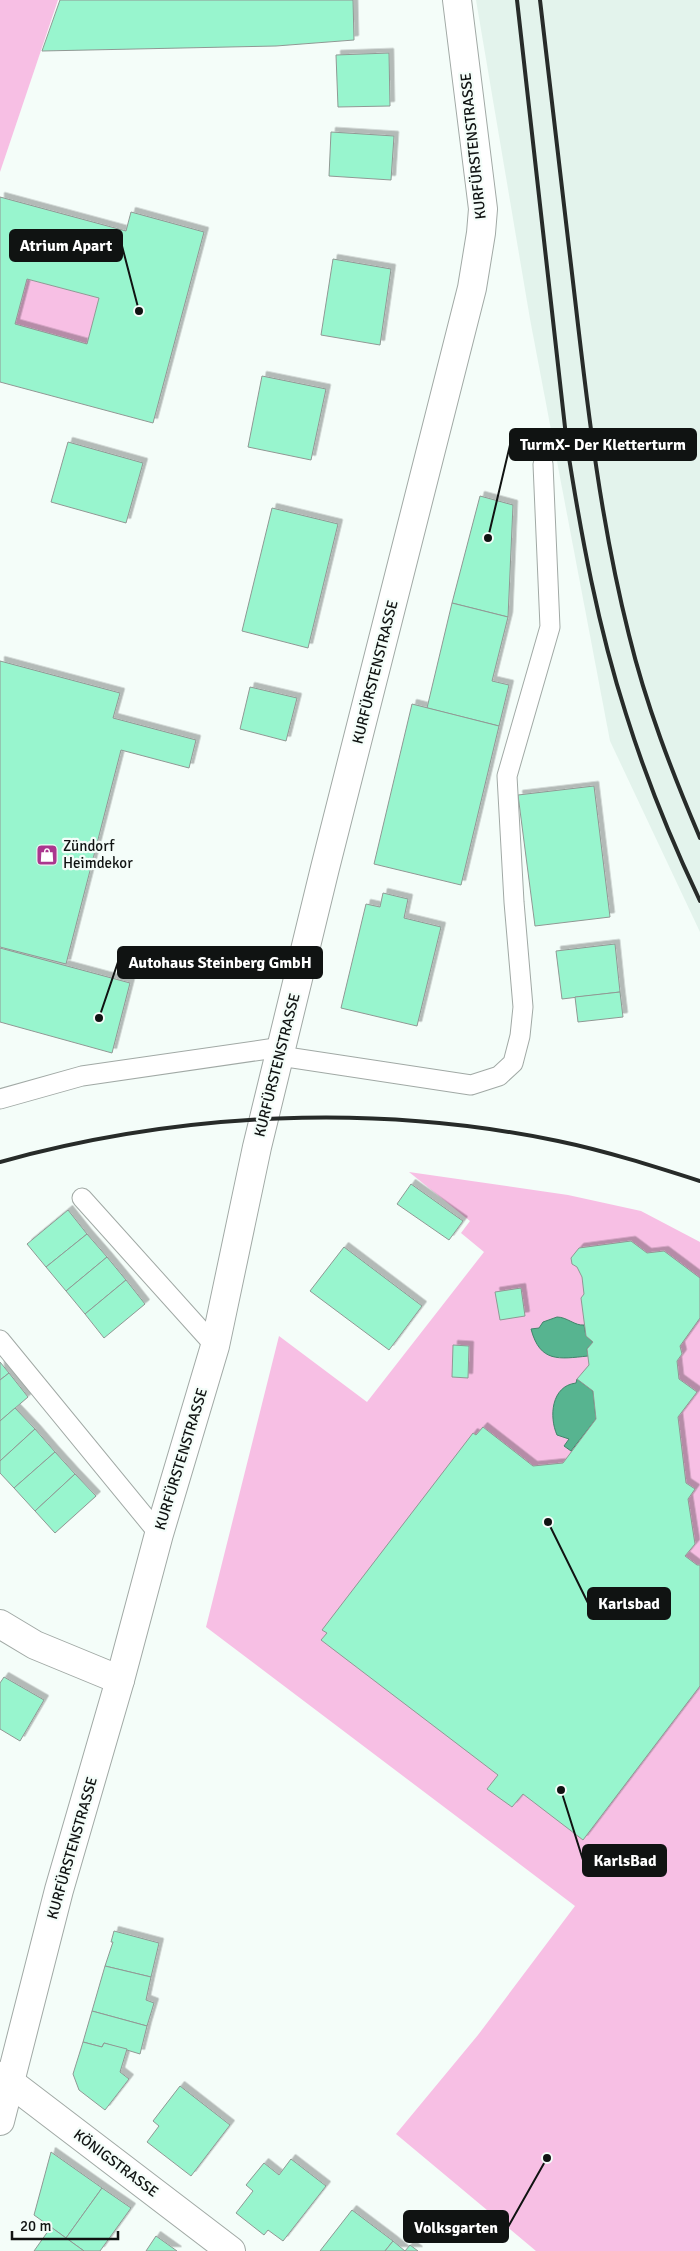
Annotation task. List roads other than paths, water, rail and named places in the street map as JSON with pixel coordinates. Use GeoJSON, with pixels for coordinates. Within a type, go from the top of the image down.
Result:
{"type":"FeatureCollection","features":[{"type":"Feature","properties":{"kind":"street","name":"KURFÜRSTENSTRASSE"},"geometry":{"type":"LineString","coordinates":[[0,2121],[6,2079],[120,1680],[159,1534],[215,1346],[257,1147],[327,858],[472,288],[483,209],[457,0]]}},
{"type":"Feature","properties":{"kind":"street"},"geometry":{"type":"LineString","coordinates":[[0,1624],[35,1645],[120,1680]]}},
{"type":"Feature","properties":{"kind":"street","name":"KÖNIGSTRASSE"},"geometry":{"type":"LineString","coordinates":[[6,2079],[231,2251]]}},
{"type":"Feature","properties":{"kind":"lane"},"geometry":{"type":"LineString","coordinates":[[0,1099],[82,1076],[281,1051],[471,1085],[500,1076],[513,1063],[520,1036],[523,1007],[514,902],[508,776],[550,627],[543,464]]}},
{"type":"Feature","properties":{"kind":"lane"},"geometry":{"type":"LineString","coordinates":[[82,1198],[215,1346]]}},
{"type":"Feature","properties":{"kind":"lane"},"geometry":{"type":"LineString","coordinates":[[0,1340],[159,1534]]}},
{"type":"Feature","properties":{"kind":"railway"},"geometry":{"type":"LineString","coordinates":[[517,0],[567,445],[591,581],[616,681],[642,762],[679,855],[700,901]]}},
{"type":"Feature","properties":{"kind":"railway"},"geometry":{"type":"LineString","coordinates":[[540,0],[585,384],[596,468],[611,552],[619,593],[643,687],[670,763],[700,838]]}},
{"type":"Feature","properties":{"kind":"railway"},"geometry":{"type":"LineString","coordinates":[[0,1162],[68,1145],[138,1132],[208,1123],[278,1118],[348,1118],[419,1121],[489,1129],[558,1141],[612,1154],[700,1181]]}},
{"type":"Feature","properties":{"kind":"place","name":"Atrium Apart"},"geometry":{"type":"Point","coordinates":[139,311]}},
{"type":"Feature","properties":{"kind":"place","name":"TurmX- Der Kletterturm"},"geometry":{"type":"Point","coordinates":[488,538]}},
{"type":"Feature","properties":{"kind":"place","name":"Zündorf Heimdekor"},"geometry":{"type":"Point","coordinates":[47,855]}},
{"type":"Feature","properties":{"kind":"place","name":"Autohaus Steinberg GmbH"},"geometry":{"type":"Point","coordinates":[99,1018]}},
{"type":"Feature","properties":{"kind":"place","name":"Karlsbad"},"geometry":{"type":"Point","coordinates":[548,1522]}},
{"type":"Feature","properties":{"kind":"place","name":"KarlsBad"},"geometry":{"type":"Point","coordinates":[561,1790]}},
{"type":"Feature","properties":{"kind":"place","name":"Volksgarten"},"geometry":{"type":"Point","coordinates":[547,2158]}}]}
